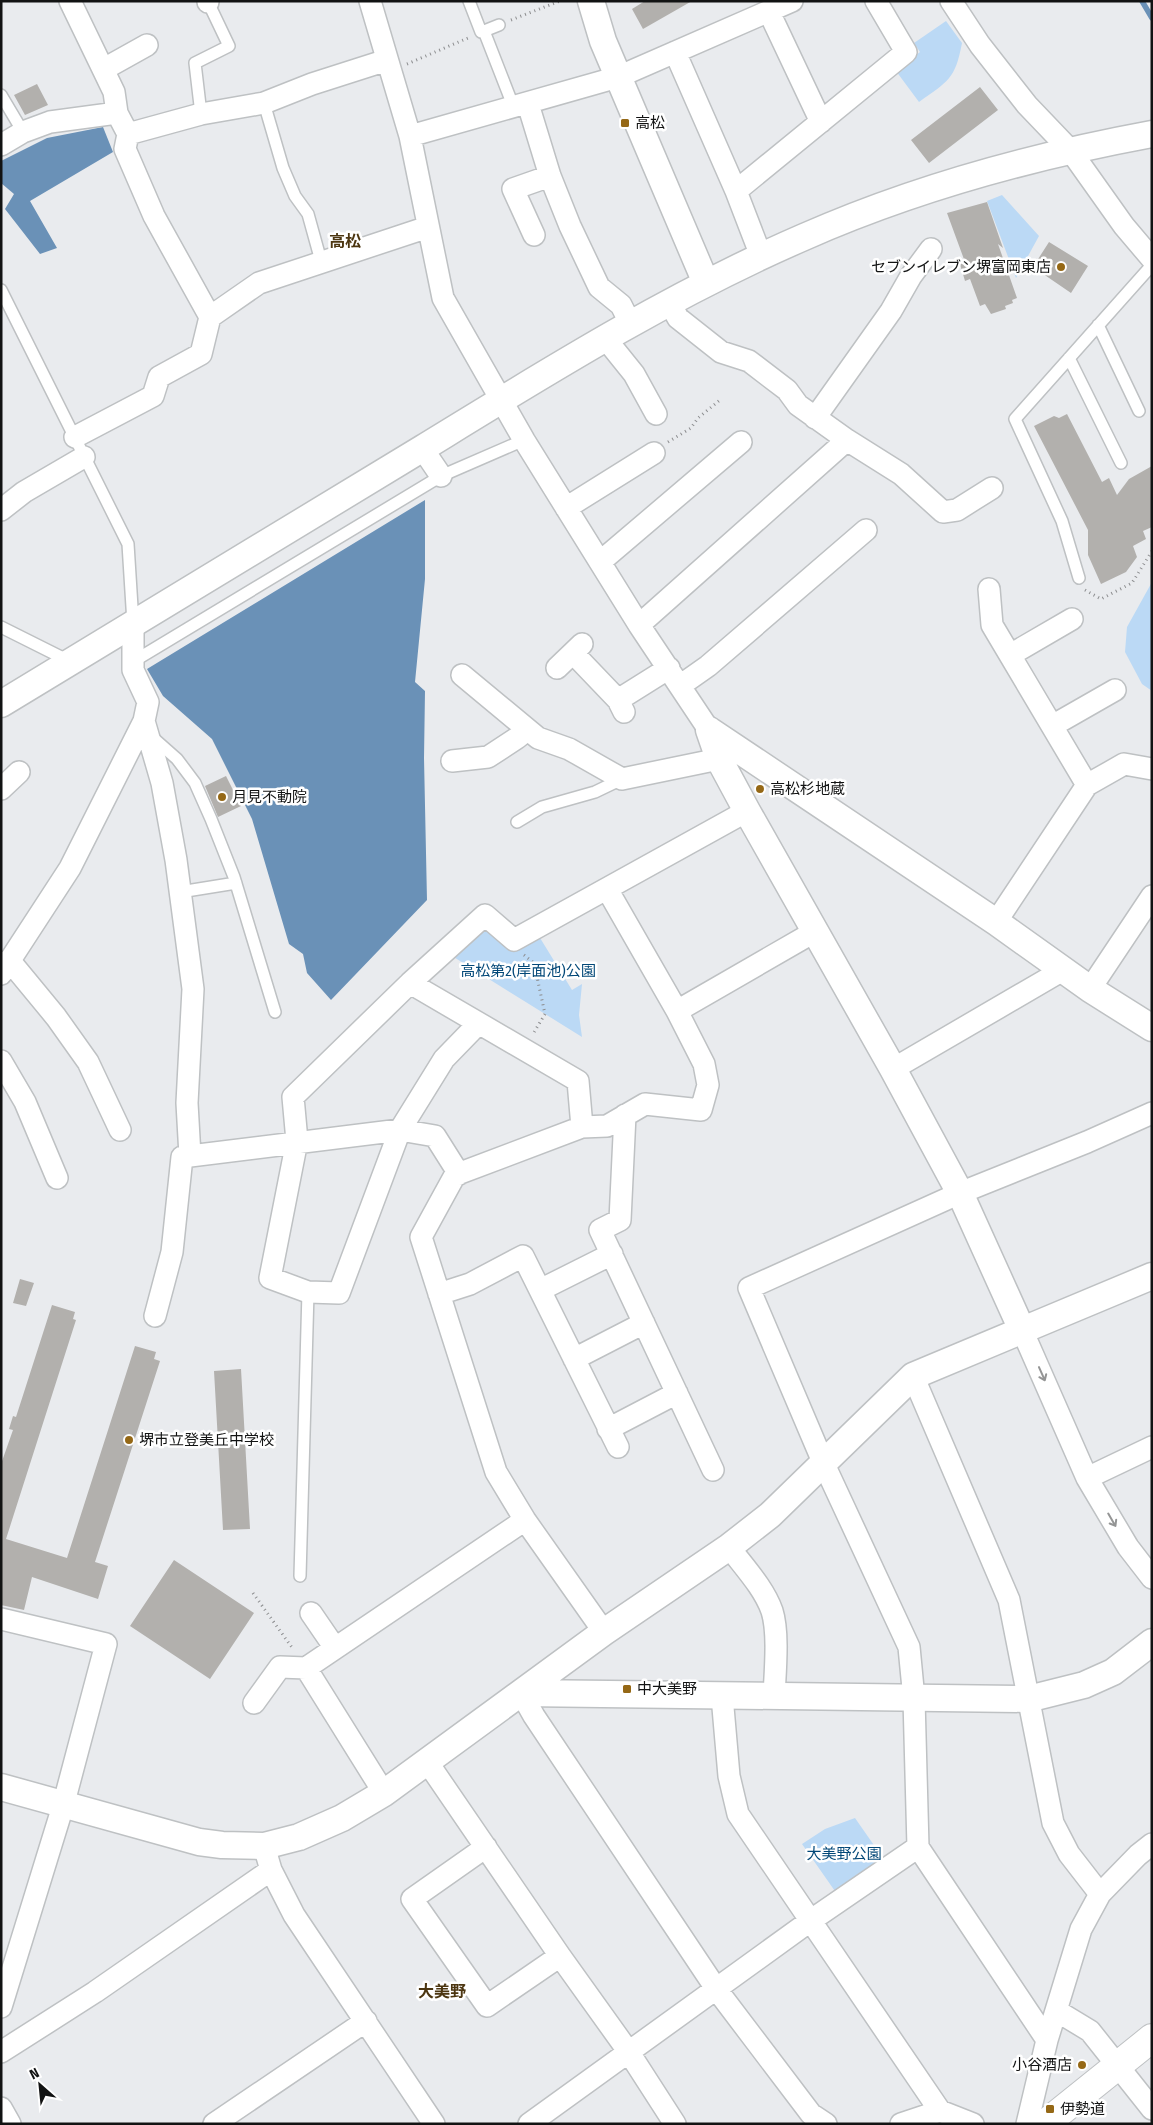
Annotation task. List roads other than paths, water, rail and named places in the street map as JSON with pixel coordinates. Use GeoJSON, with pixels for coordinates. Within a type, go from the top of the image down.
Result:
{"type":"FeatureCollection","features":[{"type":"Feature","properties":{"kind":"main road"},"geometry":{"type":"LineString","coordinates":[[1045,2124],[1152,2038]]}},
{"type":"Feature","properties":{"kind":"street"},"geometry":{"type":"LineString","coordinates":[[70,1],[114,92],[117,113],[128,134],[125,149],[154,216],[210,317]]}},
{"type":"Feature","properties":{"kind":"street"},"geometry":{"type":"LineString","coordinates":[[370,1],[410,136],[443,298],[524,440],[639,625],[709,730],[719,759],[746,811],[893,1069],[960,1193],[1088,1478],[1128,1547],[1152,1578]]}},
{"type":"Feature","properties":{"kind":"street"},"geometry":{"type":"LineString","coordinates":[[410,136],[618,77],[792,1]]}},
{"type":"Feature","properties":{"kind":"street"},"geometry":{"type":"LineString","coordinates":[[736,191],[906,52],[876,1]]}},
{"type":"Feature","properties":{"kind":"street"},"geometry":{"type":"LineString","coordinates":[[951,1],[980,45],[1027,106],[1070,150],[1124,226],[1152,259]]}},
{"type":"Feature","properties":{"kind":"street"},"geometry":{"type":"LineString","coordinates":[[596,4],[603,41],[706,283]]}},
{"type":"Feature","properties":{"kind":"street"},"geometry":{"type":"LineString","coordinates":[[768,12],[821,122]]}},
{"type":"Feature","properties":{"kind":"street"},"geometry":{"type":"LineString","coordinates":[[104,69],[148,45]]}},
{"type":"Feature","properties":{"kind":"street"},"geometry":{"type":"LineString","coordinates":[[676,52],[736,191],[761,256]]}},
{"type":"Feature","properties":{"kind":"street"},"geometry":{"type":"LineString","coordinates":[[128,134],[201,114],[264,103],[312,84],[388,65]]}},
{"type":"Feature","properties":{"kind":"street"},"geometry":{"type":"LineString","coordinates":[[521,106],[599,287],[621,305],[630,323]]}},
{"type":"Feature","properties":{"kind":"street"},"geometry":{"type":"LineString","coordinates":[[1,145],[23,132],[50,122],[117,113]]}},
{"type":"Feature","properties":{"kind":"street"},"geometry":{"type":"LineString","coordinates":[[1,704],[500,400],[630,323],[706,283],[805,236],[878,207],[973,175],[1070,150],[1152,134]]}},
{"type":"Feature","properties":{"kind":"street"},"geometry":{"type":"LineString","coordinates":[[534,235],[513,189],[550,176]]}},
{"type":"Feature","properties":{"kind":"street"},"geometry":{"type":"LineString","coordinates":[[75,437],[153,396],[159,377],[201,354],[210,317],[259,283],[320,261],[428,227]]}},
{"type":"Feature","properties":{"kind":"street"},"geometry":{"type":"LineString","coordinates":[[815,418],[891,311],[911,276],[931,250]]}},
{"type":"Feature","properties":{"kind":"street"},"geometry":{"type":"LineString","coordinates":[[669,302],[678,318],[721,352],[749,361],[787,390],[798,405],[847,440],[901,474],[943,512],[957,510],[992,488]]}},
{"type":"Feature","properties":{"kind":"street"},"geometry":{"type":"LineString","coordinates":[[605,338],[634,374],[656,414]]}},
{"type":"Feature","properties":{"kind":"street"},"geometry":{"type":"LineString","coordinates":[[639,625],[847,440]]}},
{"type":"Feature","properties":{"kind":"street"},"geometry":{"type":"LineString","coordinates":[[600,562],[713,478],[741,442]]}},
{"type":"Feature","properties":{"kind":"street"},"geometry":{"type":"LineString","coordinates":[[422,448],[441,476]]}},
{"type":"Feature","properties":{"kind":"street"},"geometry":{"type":"LineString","coordinates":[[566,508],[654,453]]}},
{"type":"Feature","properties":{"kind":"street"},"geometry":{"type":"LineString","coordinates":[[1,510],[24,492],[84,457]]}},
{"type":"Feature","properties":{"kind":"street"},"geometry":{"type":"LineString","coordinates":[[557,668],[578,649],[621,706],[675,677],[708,666],[790,608],[861,542]]}},
{"type":"Feature","properties":{"kind":"street"},"geometry":{"type":"LineString","coordinates":[[989,589],[992,625],[1087,785]]}},
{"type":"Feature","properties":{"kind":"street"},"geometry":{"type":"LineString","coordinates":[[1010,655],[1072,619]]}},
{"type":"Feature","properties":{"kind":"street"},"geometry":{"type":"LineString","coordinates":[[133,625],[133,670],[148,702],[146,727],[162,783],[180,892],[193,989],[187,1103],[190,1156]]}},
{"type":"Feature","properties":{"kind":"street"},"geometry":{"type":"LineString","coordinates":[[462,675],[538,738],[569,749],[622,779],[719,759]]}},
{"type":"Feature","properties":{"kind":"street"},"geometry":{"type":"LineString","coordinates":[[1052,726],[1115,690]]}},
{"type":"Feature","properties":{"kind":"street"},"geometry":{"type":"LineString","coordinates":[[120,1130],[88,1062],[56,1017],[5,967],[70,868],[146,727]]}},
{"type":"Feature","properties":{"kind":"street"},"geometry":{"type":"LineString","coordinates":[[452,761],[488,756],[517,738],[526,730]]}},
{"type":"Feature","properties":{"kind":"street"},"geometry":{"type":"LineString","coordinates":[[709,730],[996,922],[1090,989],[1152,1028]]}},
{"type":"Feature","properties":{"kind":"street"},"geometry":{"type":"LineString","coordinates":[[996,922],[1087,785],[1124,764],[1152,769]]}},
{"type":"Feature","properties":{"kind":"street"},"geometry":{"type":"LineString","coordinates":[[1,789],[19,772]]}},
{"type":"Feature","properties":{"kind":"street"},"geometry":{"type":"LineString","coordinates":[[478,1024],[444,1059],[400,1130],[339,1293],[308,1292],[270,1278],[297,1142],[293,1097],[410,983],[485,915],[514,940],[746,811]]}},
{"type":"Feature","properties":{"kind":"street"},"geometry":{"type":"LineString","coordinates":[[604,1632],[525,1520],[496,1472],[421,1237],[455,1175],[582,1127],[607,1126],[645,1104],[702,1110],[708,1085],[704,1064],[677,1011],[607,889]]}},
{"type":"Feature","properties":{"kind":"street"},"geometry":{"type":"LineString","coordinates":[[1090,989],[1152,896]]}},
{"type":"Feature","properties":{"kind":"street"},"geometry":{"type":"LineString","coordinates":[[677,1011],[814,932]]}},
{"type":"Feature","properties":{"kind":"street"},"geometry":{"type":"LineString","coordinates":[[893,1069],[1063,970]]}},
{"type":"Feature","properties":{"kind":"street"},"geometry":{"type":"LineString","coordinates":[[410,983],[578,1081],[582,1127]]}},
{"type":"Feature","properties":{"kind":"street"},"geometry":{"type":"LineString","coordinates":[[1,1061],[25,1102],[58,1178]]}},
{"type":"Feature","properties":{"kind":"street"},"geometry":{"type":"LineString","coordinates":[[1048,2040],[918,1847],[914,1699],[909,1647],[823,1462],[749,1288],[960,1193],[1087,1142],[1152,1113]]}},
{"type":"Feature","properties":{"kind":"street"},"geometry":{"type":"LineString","coordinates":[[625,1115],[620,1220],[600,1230],[713,1470]]}},
{"type":"Feature","properties":{"kind":"street"},"geometry":{"type":"LineString","coordinates":[[155,1316],[172,1252],[182,1157],[400,1130],[435,1136],[458,1174]]}},
{"type":"Feature","properties":{"kind":"street"},"geometry":{"type":"LineString","coordinates":[[540,1290],[612,1254]]}},
{"type":"Feature","properties":{"kind":"street"},"geometry":{"type":"LineString","coordinates":[[439,1294],[470,1284],[522,1256],[613,1438],[677,1393]]}},
{"type":"Feature","properties":{"kind":"street"},"geometry":{"type":"LineString","coordinates":[[1,2052],[94,1992],[267,1858],[300,1837],[342,1818],[384,1794],[604,1632],[729,1547],[770,1515],[913,1376],[1152,1276]]}},
{"type":"Feature","properties":{"kind":"street"},"geometry":{"type":"LineString","coordinates":[[574,1359],[644,1323]]}},
{"type":"Feature","properties":{"kind":"street"},"geometry":{"type":"LineString","coordinates":[[913,1376],[1008,1600],[1053,1822],[1068,1854],[1100,1894]]}},
{"type":"Feature","properties":{"kind":"street"},"geometry":{"type":"LineString","coordinates":[[1088,1478],[1152,1447]]}},
{"type":"Feature","properties":{"kind":"street"},"geometry":{"type":"LineString","coordinates":[[254,1703],[280,1667],[306,1668],[525,1520]]}},
{"type":"Feature","properties":{"kind":"street"},"geometry":{"type":"LineString","coordinates":[[729,1547],[758,1585],[772,1612],[776,1644],[774,1696]]}},
{"type":"Feature","properties":{"kind":"street"},"geometry":{"type":"LineString","coordinates":[[312,1613],[335,1648]]}},
{"type":"Feature","properties":{"kind":"street"},"geometry":{"type":"LineString","coordinates":[[1,1619],[106,1644],[63,1806],[1,2007]]}},
{"type":"Feature","properties":{"kind":"street"},"geometry":{"type":"LineString","coordinates":[[521,1693],[1028,1699],[1084,1685],[1113,1672],[1152,1642]]}},
{"type":"Feature","properties":{"kind":"street"},"geometry":{"type":"LineString","coordinates":[[306,1668],[384,1794]]}},
{"type":"Feature","properties":{"kind":"street"},"geometry":{"type":"LineString","coordinates":[[521,1693],[534,1716],[717,1990],[811,2114],[826,2124]]}},
{"type":"Feature","properties":{"kind":"street"},"geometry":{"type":"LineString","coordinates":[[722,1696],[729,1776],[738,1814],[940,2112],[973,2124]]}},
{"type":"Feature","properties":{"kind":"street"},"geometry":{"type":"LineString","coordinates":[[428,1763],[560,1956],[628,2051],[675,2124]]}},
{"type":"Feature","properties":{"kind":"street"},"geometry":{"type":"LineString","coordinates":[[1,1787],[63,1806],[267,1858]]}},
{"type":"Feature","properties":{"kind":"street"},"geometry":{"type":"LineString","coordinates":[[1026,2124],[1048,2040],[1081,1929],[1100,1894],[1138,1855],[1152,1844]]}},
{"type":"Feature","properties":{"kind":"street"},"geometry":{"type":"LineString","coordinates":[[486,1847],[412,1899],[488,2006],[560,1956]]}},
{"type":"Feature","properties":{"kind":"street"},"geometry":{"type":"LineString","coordinates":[[529,2124],[810,1921],[918,1847]]}},
{"type":"Feature","properties":{"kind":"street"},"geometry":{"type":"LineString","coordinates":[[267,1858],[294,1916],[434,2124]]}},
{"type":"Feature","properties":{"kind":"street"},"geometry":{"type":"LineString","coordinates":[[1057,2011],[1090,2031],[1152,2109]]}},
{"type":"Feature","properties":{"kind":"street"},"geometry":{"type":"LineString","coordinates":[[214,2124],[366,2021]]}},
{"type":"Feature","properties":{"kind":"street"},"geometry":{"type":"LineString","coordinates":[[1,2108],[10,2124]]}},
{"type":"Feature","properties":{"kind":"street"},"geometry":{"type":"LineString","coordinates":[[901,2124],[940,2112]]}},
{"type":"Feature","properties":{"kind":"lane"},"geometry":{"type":"LineString","coordinates":[[468,1],[481,32]]}},
{"type":"Feature","properties":{"kind":"lane"},"geometry":{"type":"LineString","coordinates":[[201,114],[195,63],[229,46],[208,2]]}},
{"type":"Feature","properties":{"kind":"lane"},"geometry":{"type":"LineString","coordinates":[[499,24],[484,31],[521,106]]}},
{"type":"Feature","properties":{"kind":"lane"},"geometry":{"type":"LineString","coordinates":[[1,94],[23,132]]}},
{"type":"Feature","properties":{"kind":"lane"},"geometry":{"type":"LineString","coordinates":[[264,103],[282,168],[294,196],[300,200],[308,214],[320,261]]}},
{"type":"Feature","properties":{"kind":"lane"},"geometry":{"type":"LineString","coordinates":[[1079,578],[1062,521],[1014,419],[1152,265]]}},
{"type":"Feature","properties":{"kind":"lane"},"geometry":{"type":"LineString","coordinates":[[1,290],[128,544],[133,625]]}},
{"type":"Feature","properties":{"kind":"lane"},"geometry":{"type":"LineString","coordinates":[[1098,325],[1139,411]]}},
{"type":"Feature","properties":{"kind":"lane"},"geometry":{"type":"LineString","coordinates":[[1068,358],[1122,463]]}},
{"type":"Feature","properties":{"kind":"lane"},"geometry":{"type":"LineString","coordinates":[[134,661],[441,476],[524,440]]}},
{"type":"Feature","properties":{"kind":"lane"},"geometry":{"type":"LineString","coordinates":[[1,627],[71,662]]}},
{"type":"Feature","properties":{"kind":"lane"},"geometry":{"type":"LineString","coordinates":[[146,727],[177,759],[195,783],[236,883],[275,1012]]}},
{"type":"Feature","properties":{"kind":"lane"},"geometry":{"type":"LineString","coordinates":[[516,822],[542,807],[595,792],[622,779]]}},
{"type":"Feature","properties":{"kind":"lane"},"geometry":{"type":"LineString","coordinates":[[180,892],[236,883]]}},
{"type":"Feature","properties":{"kind":"lane"},"geometry":{"type":"LineString","coordinates":[[300,1576],[308,1292]]}},
{"type":"Feature","properties":{"kind":"waterway"},"geometry":{"type":"LineString","coordinates":[[1142,1],[1152,18]]}},
{"type":"Feature","properties":{"kind":"place","name":"高松"},"geometry":{"type":"Point","coordinates":[625,123]}},
{"type":"Feature","properties":{"kind":"place","name":"セブンイレブン堺富岡東店"},"geometry":{"type":"Point","coordinates":[1061,267]}},
{"type":"Feature","properties":{"kind":"place","name":"高松杉地蔵"},"geometry":{"type":"Point","coordinates":[760,789]}},
{"type":"Feature","properties":{"kind":"place","name":"月見不動院"},"geometry":{"type":"Point","coordinates":[222,797]}},
{"type":"Feature","properties":{"kind":"place","name":"堺市立登美丘中学校"},"geometry":{"type":"Point","coordinates":[129,1440]}},
{"type":"Feature","properties":{"kind":"place","name":"中大美野"},"geometry":{"type":"Point","coordinates":[627,1689]}},
{"type":"Feature","properties":{"kind":"place","name":"小谷酒店"},"geometry":{"type":"Point","coordinates":[1082,2065]}},
{"type":"Feature","properties":{"kind":"place","name":"伊勢道"},"geometry":{"type":"Point","coordinates":[1050,2109]}},
{"type":"Feature","properties":{"kind":"district","name":"高松"},"geometry":{"type":"Point","coordinates":[345,241]}},
{"type":"Feature","properties":{"kind":"district","name":"大美野"},"geometry":{"type":"Point","coordinates":[442,1991]}},
{"type":"Feature","properties":{"kind":"park label","name":"高松第2(岸面池)公園"},"geometry":{"type":"Point","coordinates":[528,971]}},
{"type":"Feature","properties":{"kind":"park label","name":"大美野公園"},"geometry":{"type":"Point","coordinates":[844,1854]}}]}
